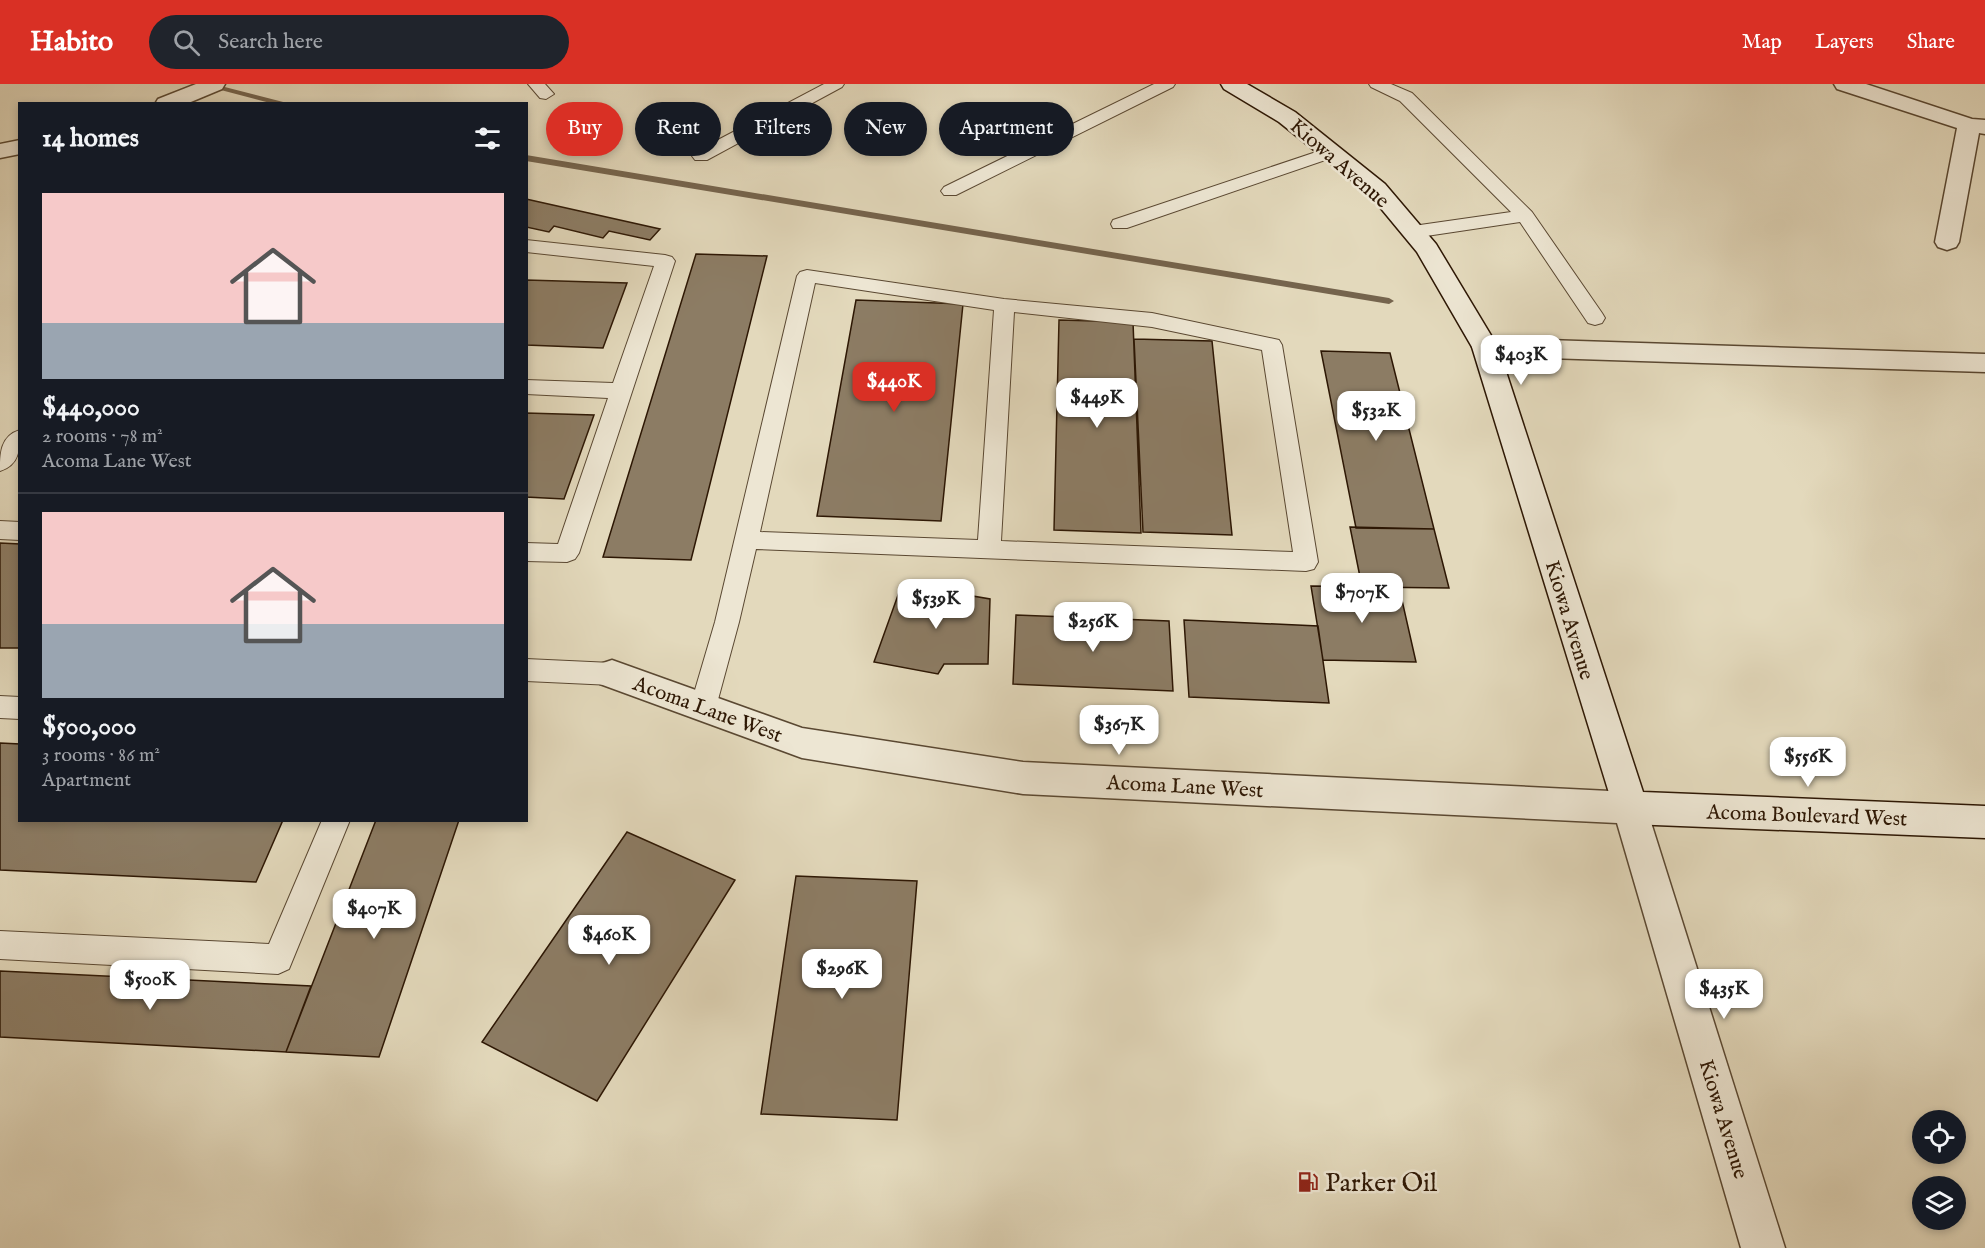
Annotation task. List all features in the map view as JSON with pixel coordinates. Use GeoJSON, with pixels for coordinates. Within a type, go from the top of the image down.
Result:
{"type":"FeatureCollection","features":[{"type":"Feature","properties":{"kind":"street"},"geometry":{"type":"LineString","coordinates":[[171,102],[214,84]]}},
{"type":"Feature","properties":{"kind":"street","name":"Kiowa Avenue"},"geometry":{"type":"LineString","coordinates":[[1232,84],[1287,117],[1377,189],[1427,249],[1485,348],[1630,808],[1763,1248]]}},
{"type":"Feature","properties":{"kind":"street"},"geometry":{"type":"LineString","coordinates":[[1845,84],[1977,126],[1947,242]]}},
{"type":"Feature","properties":{"kind":"street"},"geometry":{"type":"LineString","coordinates":[[0,151],[18,147]]}},
{"type":"Feature","properties":{"kind":"street"},"geometry":{"type":"LineString","coordinates":[[1485,348],[1985,363]]}},
{"type":"Feature","properties":{"kind":"street","name":"Acoma Lane West"},"geometry":{"type":"LineString","coordinates":[[612,674],[802,743],[1023,778],[1630,808]]}},
{"type":"Feature","properties":{"kind":"street","name":"Acoma Boulevard West"},"geometry":{"type":"LineString","coordinates":[[1630,808],[1985,822]]}},
{"type":"Feature","properties":{"kind":"lane"},"geometry":{"type":"LineString","coordinates":[[721,145],[836,84]]}},
{"type":"Feature","properties":{"kind":"lane"},"geometry":{"type":"LineString","coordinates":[[950,191],[1167,84]]}},
{"type":"Feature","properties":{"kind":"lane"},"geometry":{"type":"LineString","coordinates":[[1377,84],[1406,97],[1525,216],[1595,318]]}},
{"type":"Feature","properties":{"kind":"lane"},"geometry":{"type":"LineString","coordinates":[[1120,224],[1331,152]]}},
{"type":"Feature","properties":{"kind":"lane"},"geometry":{"type":"LineString","coordinates":[[1413,232],[1525,216]]}},
{"type":"Feature","properties":{"kind":"lane"},"geometry":{"type":"LineString","coordinates":[[528,246],[664,261],[567,554],[528,552]]}},
{"type":"Feature","properties":{"kind":"lane"},"geometry":{"type":"LineString","coordinates":[[703,707],[727,622],[807,276],[1004,305],[1152,320],[1272,345],[1306,562],[746,540]]}},
{"type":"Feature","properties":{"kind":"lane"},"geometry":{"type":"LineString","coordinates":[[989,550],[1004,305]]}},
{"type":"Feature","properties":{"kind":"lane"},"geometry":{"type":"LineString","coordinates":[[528,387],[621,391]]}},
{"type":"Feature","properties":{"kind":"lane"},"geometry":{"type":"LineString","coordinates":[[0,463],[18,440]]}},
{"type":"Feature","properties":{"kind":"lane"},"geometry":{"type":"LineString","coordinates":[[0,530],[18,531]]}},
{"type":"Feature","properties":{"kind":"lane"},"geometry":{"type":"LineString","coordinates":[[528,670],[612,674]]}},
{"type":"Feature","properties":{"kind":"lane"},"geometry":{"type":"LineString","coordinates":[[0,707],[18,708]]}},
{"type":"Feature","properties":{"kind":"lane"},"geometry":{"type":"LineString","coordinates":[[0,945],[278,959],[335,822]]}},
{"type":"Feature","properties":{"kind":"building"},"geometry":{"type":"Polygon","coordinates":[[[528,199],[660,229],[650,240],[609,231],[603,238],[554,226],[549,232],[528,227],[528,199]]]}},
{"type":"Feature","properties":{"kind":"building"},"geometry":{"type":"Polygon","coordinates":[[[696,254],[767,256],[691,560],[603,557],[696,254]]]}},
{"type":"Feature","properties":{"kind":"building"},"geometry":{"type":"Polygon","coordinates":[[[528,280],[627,283],[603,348],[528,345],[528,280]]]}},
{"type":"Feature","properties":{"kind":"building"},"geometry":{"type":"Polygon","coordinates":[[[856,300],[963,304],[941,521],[817,516],[856,300]]]}},
{"type":"Feature","properties":{"kind":"building"},"geometry":{"type":"Polygon","coordinates":[[[1059,320],[1133,322],[1141,533],[1054,530],[1059,320]]]}},
{"type":"Feature","properties":{"kind":"building"},"geometry":{"type":"Polygon","coordinates":[[[1134,339],[1212,341],[1232,535],[1143,532],[1134,339]]]}},
{"type":"Feature","properties":{"kind":"building"},"geometry":{"type":"Polygon","coordinates":[[[1321,351],[1390,353],[1434,529],[1356,528],[1321,351]]]}},
{"type":"Feature","properties":{"kind":"building"},"geometry":{"type":"Polygon","coordinates":[[[528,413],[594,415],[564,499],[528,497],[528,413]]]}},
{"type":"Feature","properties":{"kind":"building"},"geometry":{"type":"Polygon","coordinates":[[[1350,527],[1434,529],[1449,588],[1362,587],[1350,527]]]}},
{"type":"Feature","properties":{"kind":"building"},"geometry":{"type":"Polygon","coordinates":[[[0,543],[18,544],[18,648],[0,648],[0,543]]]}},
{"type":"Feature","properties":{"kind":"building"},"geometry":{"type":"Polygon","coordinates":[[[902,584],[990,599],[988,664],[944,664],[938,674],[874,662],[902,584]]]}},
{"type":"Feature","properties":{"kind":"building"},"geometry":{"type":"Polygon","coordinates":[[[1311,586],[1399,587],[1416,662],[1323,660],[1311,586]]]}},
{"type":"Feature","properties":{"kind":"building"},"geometry":{"type":"Polygon","coordinates":[[[1016,615],[1169,621],[1173,691],[1013,684],[1016,615]]]}},
{"type":"Feature","properties":{"kind":"building"},"geometry":{"type":"Polygon","coordinates":[[[1184,620],[1318,626],[1329,703],[1189,697],[1184,620]]]}},
{"type":"Feature","properties":{"kind":"building"},"geometry":{"type":"Polygon","coordinates":[[[0,743],[18,744],[18,822],[282,822],[256,882],[0,870],[0,743]]]}},
{"type":"Feature","properties":{"kind":"building"},"geometry":{"type":"Polygon","coordinates":[[[375,822],[458,822],[379,1057],[286,1052],[375,822]]]}},
{"type":"Feature","properties":{"kind":"building"},"geometry":{"type":"Polygon","coordinates":[[[627,832],[735,880],[597,1101],[482,1042],[627,832]]]}},
{"type":"Feature","properties":{"kind":"building"},"geometry":{"type":"Polygon","coordinates":[[[796,876],[917,881],[897,1120],[761,1114],[796,876]]]}},
{"type":"Feature","properties":{"kind":"building"},"geometry":{"type":"Polygon","coordinates":[[[0,971],[311,986],[286,1052],[0,1037],[0,971]]]}},
{"type":"Feature","properties":{"kind":"waterway"},"geometry":{"type":"LineString","coordinates":[[202,84],[278,102]]}},
{"type":"Feature","properties":{"kind":"waterway"},"geometry":{"type":"LineString","coordinates":[[528,158],[1389,301]]}},
{"type":"Feature","properties":{"kind":"place","name":"Parker Oil"},"geometry":{"type":"Point","coordinates":[1308,1182]}}]}
